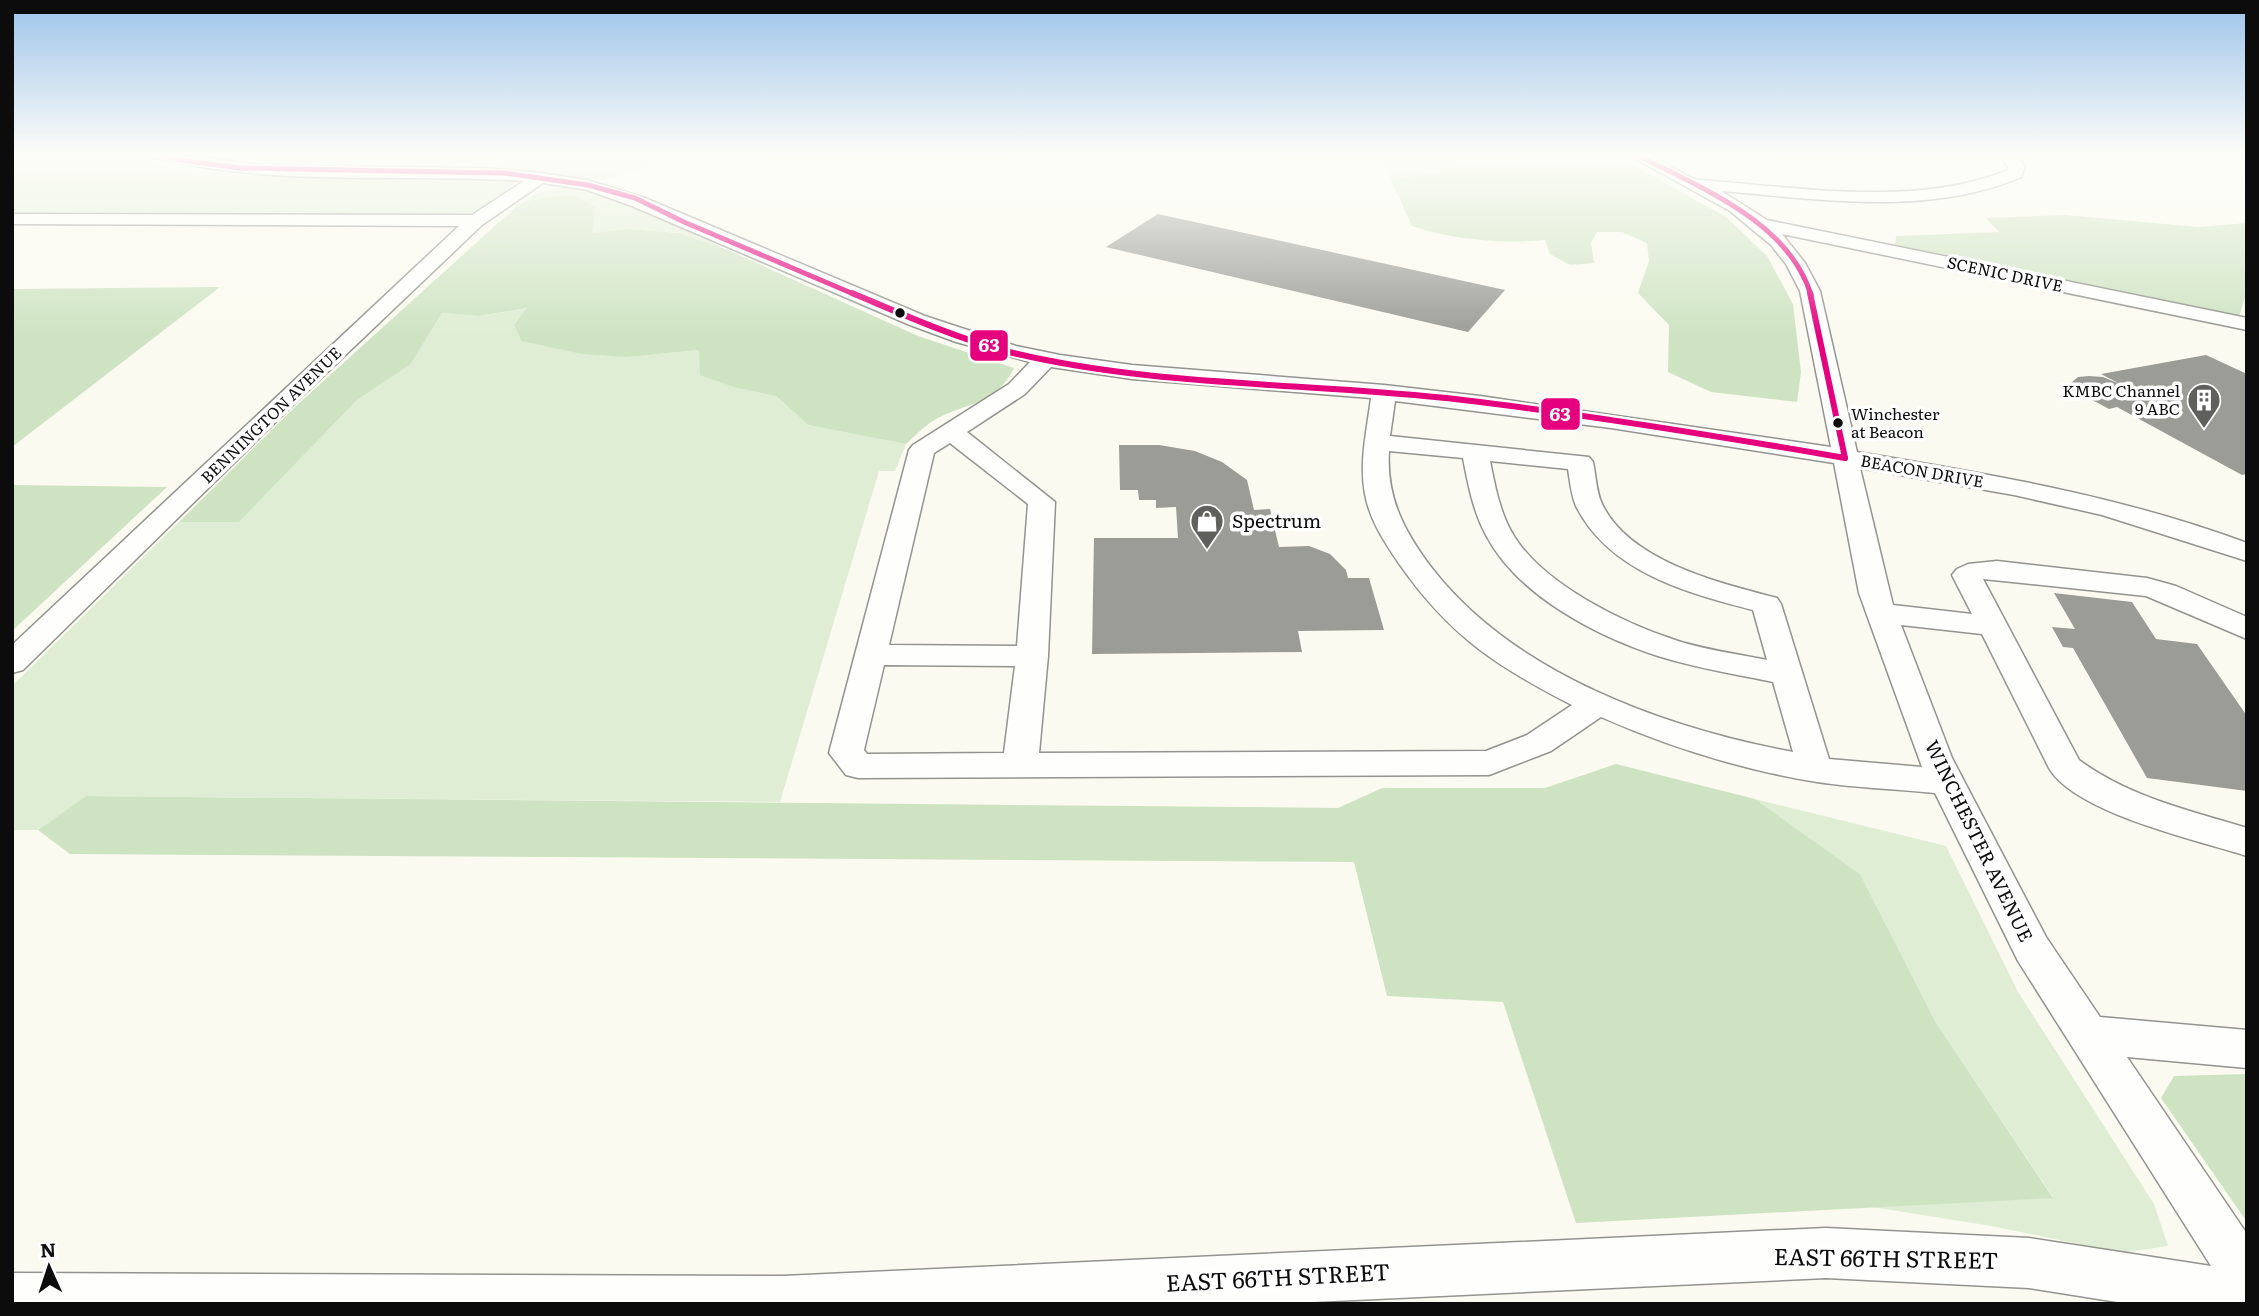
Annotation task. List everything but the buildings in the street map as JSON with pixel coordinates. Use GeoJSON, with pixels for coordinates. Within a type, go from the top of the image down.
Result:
{"type":"FeatureCollection","features":[{"type":"Feature","properties":{"kind":"street","name":"BENNINGTON AVENUE"},"geometry":{"type":"LineString","coordinates":[[12,663],[484,215]]}},
{"type":"Feature","properties":{"kind":"street","name":"BEACON DRIVE"},"geometry":{"type":"LineString","coordinates":[[675,215],[923,323],[1003,349],[1046,359],[1127,372],[1462,400],[1669,429],[2031,490],[2116,510],[2247,553]]}},
{"type":"Feature","properties":{"kind":"street","name":"WINCHESTER AVENUE"},"geometry":{"type":"LineString","coordinates":[[1749,215],[1757,220],[1800,267],[1810,291],[1874,593],[1936,758],[2032,949],[2247,1278]]}},
{"type":"Feature","properties":{"kind":"street"},"geometry":{"type":"LineString","coordinates":[[1757,220],[1760,215]]}},
{"type":"Feature","properties":{"kind":"street"},"geometry":{"type":"LineString","coordinates":[[12,219],[476,221]]}},
{"type":"Feature","properties":{"kind":"street","name":"SCENIC DRIVE"},"geometry":{"type":"LineString","coordinates":[[1757,220],[2247,324]]}},
{"type":"Feature","properties":{"kind":"street"},"geometry":{"type":"LineString","coordinates":[[1046,359],[1017,389],[922,450],[846,752],[859,766],[1489,763],[1539,743],[1597,704]]}},
{"type":"Feature","properties":{"kind":"street"},"geometry":{"type":"LineString","coordinates":[[1384,393],[1378,442],[1378,492],[1387,523],[1439,597],[1469,627],[1520,663],[1597,704],[1710,744],[1815,769],[1948,782]]}},
{"type":"Feature","properties":{"kind":"street"},"geometry":{"type":"LineString","coordinates":[[951,432],[1042,502],[1032,656],[1020,765]]}},
{"type":"Feature","properties":{"kind":"street"},"geometry":{"type":"LineString","coordinates":[[1378,442],[1580,462],[1589,504],[1603,527],[1639,559],[1709,590],[1766,604],[1815,769]]}},
{"type":"Feature","properties":{"kind":"street"},"geometry":{"type":"LineString","coordinates":[[1475,452],[1487,510],[1502,540],[1535,578],[1591,613],[1667,648],[1787,675]]}},
{"type":"Feature","properties":{"kind":"street"},"geometry":{"type":"LineString","coordinates":[[2247,629],[2166,592],[2147,587],[1997,570],[1978,570],[1966,575],[2066,768],[2083,783],[2118,800],[2247,842]]}},
{"type":"Feature","properties":{"kind":"street"},"geometry":{"type":"LineString","coordinates":[[1882,612],[1993,626]]}},
{"type":"Feature","properties":{"kind":"street"},"geometry":{"type":"LineString","coordinates":[[871,655],[1032,656]]}},
{"type":"Feature","properties":{"kind":"street"},"geometry":{"type":"LineString","coordinates":[[2088,1035],[2247,1049]]}},
{"type":"Feature","properties":{"kind":"street","name":"EAST 66TH STREET"},"geometry":{"type":"LineString","coordinates":[[12,1298],[783,1301],[1826,1253],[2029,1263],[2247,1297]]}},
{"type":"Feature","properties":{"kind":"green space"},"geometry":{"type":"Polygon","coordinates":[[[506,215],[595,215],[592,233],[629,229],[679,233],[728,250],[918,336],[1014,368],[998,390],[980,401],[936,419],[906,444],[808,425],[776,396],[737,388],[700,375],[699,350],[628,357],[582,354],[522,341],[514,325],[527,308],[479,316],[442,313],[410,365],[357,400],[239,522],[179,522],[297,405],[506,215]]]}},
{"type":"Feature","properties":{"kind":"green space"},"geometry":{"type":"Polygon","coordinates":[[[548,215],[654,215],[728,250],[679,233],[629,229],[592,233],[548,215]]]}},
{"type":"Feature","properties":{"kind":"green space"},"geometry":{"type":"Polygon","coordinates":[[[1407,215],[1723,215],[1767,256],[1793,304],[1801,372],[1797,402],[1711,392],[1668,372],[1669,325],[1638,293],[1649,261],[1647,243],[1622,232],[1597,232],[1591,243],[1594,263],[1570,265],[1550,254],[1545,240],[1478,240],[1444,235],[1412,226],[1407,215]]]}},
{"type":"Feature","properties":{"kind":"green space"},"geometry":{"type":"Polygon","coordinates":[[[2071,215],[2198,227],[2247,223],[2247,290],[2239,317],[1895,248],[1896,236],[1999,232],[1986,218],[2071,215]]]}},
{"type":"Feature","properties":{"kind":"green space"},"geometry":{"type":"Polygon","coordinates":[[[220,287],[12,447],[12,289],[220,287]]]}},
{"type":"Feature","properties":{"kind":"green space"},"geometry":{"type":"Polygon","coordinates":[[[528,308],[628,357],[700,350],[737,388],[776,396],[808,425],[906,444],[895,471],[879,471],[780,802],[86,796],[38,830],[12,830],[12,686],[179,522],[239,522],[357,400],[410,365],[442,313],[479,316],[528,308]]]}},
{"type":"Feature","properties":{"kind":"green space"},"geometry":{"type":"Polygon","coordinates":[[[12,485],[167,487],[12,631],[12,485]]]}},
{"type":"Feature","properties":{"kind":"green space"},"geometry":{"type":"Polygon","coordinates":[[[1616,764],[1755,799],[1860,874],[1935,1021],[2053,1198],[1576,1223],[1503,1002],[1387,996],[1354,862],[70,854],[38,830],[86,796],[1338,808],[1382,788],[1545,788],[1616,764]]]}},
{"type":"Feature","properties":{"kind":"green space"},"geometry":{"type":"Polygon","coordinates":[[[1755,799],[1946,846],[2018,992],[2154,1204],[2168,1246],[2121,1253],[1992,1226],[1872,1207],[2053,1197],[1935,1021],[1860,874],[1755,799]]]}},
{"type":"Feature","properties":{"kind":"green space"},"geometry":{"type":"Polygon","coordinates":[[[2247,1074],[2247,1222],[2161,1098],[2174,1076],[2247,1074]]]}},
{"type":"Feature","properties":{"kind":"transit line","name":"63"},"geometry":{"type":"LineString","coordinates":[[671,215],[923,323],[1003,350],[1058,362],[1127,372],[1462,400],[1724,437],[1845,458]]}},
{"type":"Feature","properties":{"kind":"transit line","name":"63"},"geometry":{"type":"LineString","coordinates":[[1746,215],[1778,241],[1795,263],[1810,291],[1845,458]]}},
{"type":"Feature","properties":{"kind":"place","name":"Winchester at Beacon"},"geometry":{"type":"Point","coordinates":[1838,423]}},
{"type":"Feature","properties":{"kind":"place","name":"KMBC Channel 9 ABC"},"geometry":{"type":"Point","coordinates":[2204,430]}},
{"type":"Feature","properties":{"kind":"place","name":"Spectrum"},"geometry":{"type":"Point","coordinates":[1207,551]}}]}
